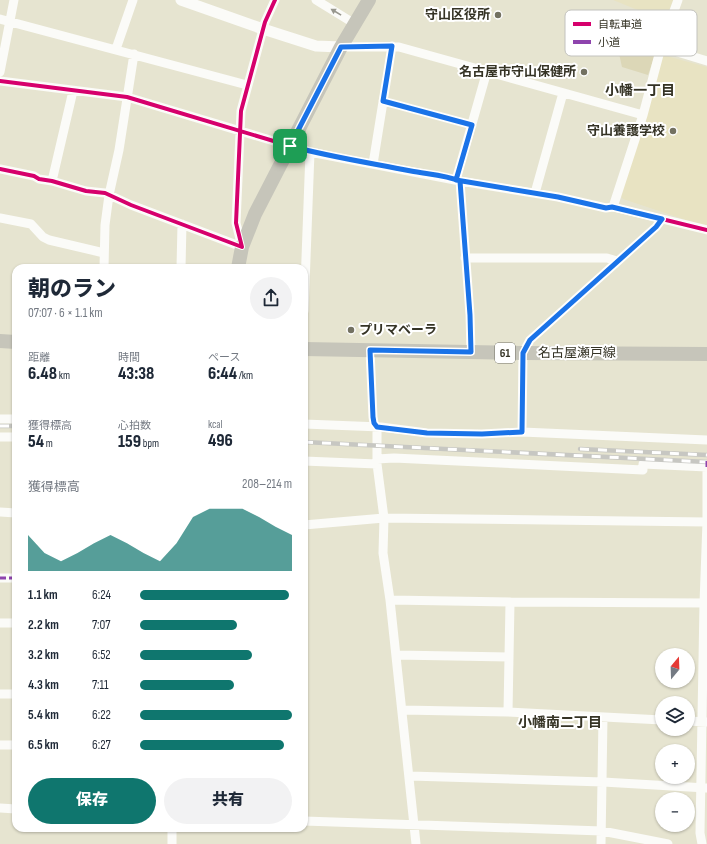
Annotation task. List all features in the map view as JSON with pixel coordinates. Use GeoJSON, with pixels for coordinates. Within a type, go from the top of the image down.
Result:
{"type":"FeatureCollection","features":[{"type":"Feature","properties":{"kind":"main road"},"geometry":{"type":"LineString","coordinates":[[239,264],[242,247],[255,214],[341,47],[369,0]]}},
{"type":"Feature","properties":{"kind":"main road"},"geometry":{"type":"LineString","coordinates":[[0,341],[12,342]]}},
{"type":"Feature","properties":{"kind":"main road","name":"名古屋瀬戸線"},"geometry":{"type":"LineString","coordinates":[[308,349],[523,353],[707,354]]}},
{"type":"Feature","properties":{"kind":"street"},"geometry":{"type":"LineString","coordinates":[[0,72],[14,0]]}},
{"type":"Feature","properties":{"kind":"street"},"geometry":{"type":"LineString","coordinates":[[116,49],[133,0]]}},
{"type":"Feature","properties":{"kind":"street"},"geometry":{"type":"LineString","coordinates":[[181,0],[316,46],[392,46],[417,51],[642,115]]}},
{"type":"Feature","properties":{"kind":"street"},"geometry":{"type":"LineString","coordinates":[[242,247],[236,223],[241,110],[263,29],[275,0]]}},
{"type":"Feature","properties":{"kind":"street"},"geometry":{"type":"LineString","coordinates":[[316,0],[355,24]]}},
{"type":"Feature","properties":{"kind":"street"},"geometry":{"type":"LineString","coordinates":[[674,10],[678,0]]}},
{"type":"Feature","properties":{"kind":"street"},"geometry":{"type":"LineString","coordinates":[[0,19],[247,85]]}},
{"type":"Feature","properties":{"kind":"street"},"geometry":{"type":"LineString","coordinates":[[373,164],[392,46]]}},
{"type":"Feature","properties":{"kind":"street"},"geometry":{"type":"LineString","coordinates":[[104,264],[104,225],[119,150],[134,54]]}},
{"type":"Feature","properties":{"kind":"street"},"geometry":{"type":"LineString","coordinates":[[612,207],[642,115],[658,56]]}},
{"type":"Feature","properties":{"kind":"street"},"geometry":{"type":"LineString","coordinates":[[691,56],[707,61]]}},
{"type":"Feature","properties":{"kind":"street"},"geometry":{"type":"LineString","coordinates":[[471,352],[470,315],[458,180],[487,71]]}},
{"type":"Feature","properties":{"kind":"street"},"geometry":{"type":"LineString","coordinates":[[0,81],[127,97],[310,152],[535,193],[606,208],[612,207],[707,230]]}},
{"type":"Feature","properties":{"kind":"street"},"geometry":{"type":"LineString","coordinates":[[52,181],[73,91]]}},
{"type":"Feature","properties":{"kind":"street"},"geometry":{"type":"LineString","coordinates":[[535,193],[563,93]]}},
{"type":"Feature","properties":{"kind":"street"},"geometry":{"type":"LineString","coordinates":[[383,101],[472,125]]}},
{"type":"Feature","properties":{"kind":"street"},"geometry":{"type":"LineString","coordinates":[[306,264],[310,152]]}},
{"type":"Feature","properties":{"kind":"street"},"geometry":{"type":"LineString","coordinates":[[0,169],[109,195],[242,247]]}},
{"type":"Feature","properties":{"kind":"street"},"geometry":{"type":"LineString","coordinates":[[0,218],[31,224],[43,237],[48,240],[104,253]]}},
{"type":"Feature","properties":{"kind":"street"},"geometry":{"type":"LineString","coordinates":[[522,432],[523,353],[530,340],[656,227],[662,219]]}},
{"type":"Feature","properties":{"kind":"street"},"geometry":{"type":"LineString","coordinates":[[181,264],[182,224]]}},
{"type":"Feature","properties":{"kind":"street"},"geometry":{"type":"LineString","coordinates":[[465,258],[607,258],[617,261]]}},
{"type":"Feature","properties":{"kind":"street"},"geometry":{"type":"LineString","coordinates":[[370,350],[373,417],[374,423],[377,427],[377,462],[384,518],[383,553],[390,600],[410,776],[416,844]]}},
{"type":"Feature","properties":{"kind":"street"},"geometry":{"type":"LineString","coordinates":[[0,419],[12,419]]}},
{"type":"Feature","properties":{"kind":"street"},"geometry":{"type":"LineString","coordinates":[[308,424],[377,427],[427,433],[482,434],[522,432],[707,440]]}},
{"type":"Feature","properties":{"kind":"street"},"geometry":{"type":"LineString","coordinates":[[0,437],[12,437]]}},
{"type":"Feature","properties":{"kind":"street"},"geometry":{"type":"LineString","coordinates":[[308,461],[377,462],[402,458],[643,470],[643,464],[707,467],[704,788],[700,833],[702,844]]}},
{"type":"Feature","properties":{"kind":"street"},"geometry":{"type":"LineString","coordinates":[[0,512],[12,513]]}},
{"type":"Feature","properties":{"kind":"street"},"geometry":{"type":"LineString","coordinates":[[308,525],[384,518],[707,522]]}},
{"type":"Feature","properties":{"kind":"street"},"geometry":{"type":"LineString","coordinates":[[0,578],[12,578]]}},
{"type":"Feature","properties":{"kind":"street"},"geometry":{"type":"LineString","coordinates":[[390,600],[705,603]]}},
{"type":"Feature","properties":{"kind":"street"},"geometry":{"type":"LineString","coordinates":[[508,712],[510,602]]}},
{"type":"Feature","properties":{"kind":"street"},"geometry":{"type":"LineString","coordinates":[[0,623],[12,623]]}},
{"type":"Feature","properties":{"kind":"street"},"geometry":{"type":"LineString","coordinates":[[396,655],[509,657]]}},
{"type":"Feature","properties":{"kind":"street"},"geometry":{"type":"LineString","coordinates":[[0,694],[12,694]]}},
{"type":"Feature","properties":{"kind":"street"},"geometry":{"type":"LineString","coordinates":[[402,710],[508,712],[655,720]]}},
{"type":"Feature","properties":{"kind":"street"},"geometry":{"type":"LineString","coordinates":[[601,844],[603,717]]}},
{"type":"Feature","properties":{"kind":"street"},"geometry":{"type":"LineString","coordinates":[[0,745],[12,745]]}},
{"type":"Feature","properties":{"kind":"street"},"geometry":{"type":"LineString","coordinates":[[410,776],[603,782],[704,788]]}},
{"type":"Feature","properties":{"kind":"street"},"geometry":{"type":"LineString","coordinates":[[0,808],[12,809]]}},
{"type":"Feature","properties":{"kind":"street"},"geometry":{"type":"LineString","coordinates":[[308,821],[602,831],[668,844]]}},
{"type":"Feature","properties":{"kind":"street"},"geometry":{"type":"LineString","coordinates":[[172,832],[172,844]]}},
{"type":"Feature","properties":{"kind":"shaded area"},"geometry":{"type":"Polygon","coordinates":[[[613,0],[673,0],[669,10],[638,10],[613,0]]]}},
{"type":"Feature","properties":{"kind":"shaded area"},"geometry":{"type":"Polygon","coordinates":[[[620,56],[655,56],[648,75],[622,67],[620,56]]]}},
{"type":"Feature","properties":{"kind":"shaded area","name":"守山養護学校"},"geometry":{"type":"Polygon","coordinates":[[[663,56],[707,67],[707,227],[623,199],[620,195],[663,56]]]}},
{"type":"Feature","properties":{"kind":"railway"},"geometry":{"type":"LineString","coordinates":[[0,426],[12,426]]}},
{"type":"Feature","properties":{"kind":"railway"},"geometry":{"type":"LineString","coordinates":[[308,442],[707,462]]}},
{"type":"Feature","properties":{"kind":"railway"},"geometry":{"type":"LineString","coordinates":[[580,449],[707,455]]}},
{"type":"Feature","properties":{"kind":"marked path"},"geometry":{"type":"LineString","coordinates":[[383,101],[472,125]]}},
{"type":"Feature","properties":{"kind":"marked path"},"geometry":{"type":"LineString","coordinates":[[707,461],[707,467]]}},
{"type":"Feature","properties":{"kind":"marked path"},"geometry":{"type":"LineString","coordinates":[[0,578],[12,578]]}},
{"type":"Feature","properties":{"kind":"cycle path"},"geometry":{"type":"LineString","coordinates":[[0,169],[34,176],[39,179],[52,181],[86,191],[105,193],[131,205],[242,247],[236,223],[241,111],[265,22],[275,0]]}},
{"type":"Feature","properties":{"kind":"cycle path"},"geometry":{"type":"LineString","coordinates":[[0,81],[127,97],[310,152],[460,181],[558,197],[606,208],[613,207],[707,230]]}},
{"type":"Feature","properties":{"kind":"place","name":"守山区役所"},"geometry":{"type":"Point","coordinates":[498,15]}},
{"type":"Feature","properties":{"kind":"place","name":"名古屋市守山保健所"},"geometry":{"type":"Point","coordinates":[584,72]}},
{"type":"Feature","properties":{"kind":"place","name":"守山養護学校"},"geometry":{"type":"Point","coordinates":[673,131]}},
{"type":"Feature","properties":{"kind":"place","name":"プリマベーラ"},"geometry":{"type":"Point","coordinates":[351,330]}},
{"type":"Feature","properties":{"kind":"district","name":"小幡一丁目"},"geometry":{"type":"Point","coordinates":[640,90]}},
{"type":"Feature","properties":{"kind":"district","name":"小幡南二丁目"},"geometry":{"type":"Point","coordinates":[560,722]}},
{"type":"Feature","properties":{"kind":"route"},"geometry":{"type":"LineString","coordinates":[[392,46],[383,101],[472,125],[456,180],[558,197],[606,208],[612,207],[662,219],[656,227],[530,340],[523,353],[522,432],[482,434],[427,433],[377,427],[374,423],[373,417],[370,350],[471,352],[470,315],[460,181],[339,158],[290,146],[341,47],[392,46]]}}]}
